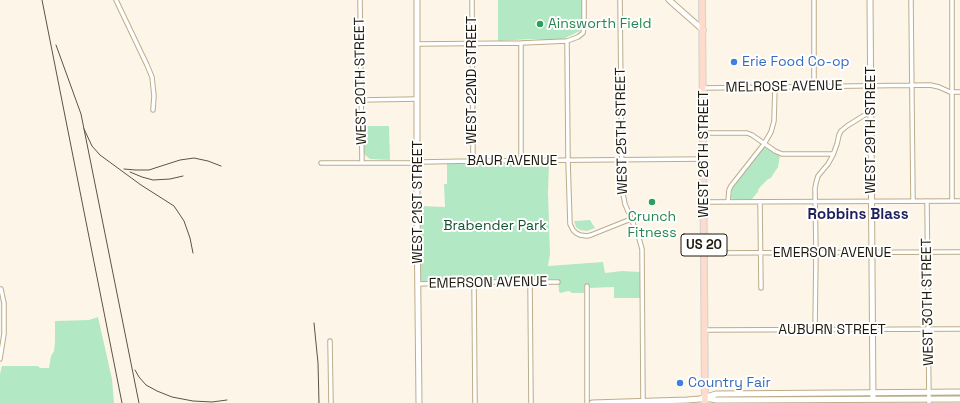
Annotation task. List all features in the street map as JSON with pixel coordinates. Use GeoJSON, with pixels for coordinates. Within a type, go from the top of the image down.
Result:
{"type":"FeatureCollection","features":[{"type":"Feature","properties":{"kind":"main road","name":"WEST 26TH STREET"},"geometry":{"type":"LineString","coordinates":[[702,0],[705,400]]}},
{"type":"Feature","properties":{"kind":"street"},"geometry":{"type":"LineString","coordinates":[[116,0],[152,77],[154,96],[153,110]]}},
{"type":"Feature","properties":{"kind":"street","name":"WEST 20TH STREET"},"geometry":{"type":"LineString","coordinates":[[360,0],[362,162]]}},
{"type":"Feature","properties":{"kind":"street","name":"WEST 21ST STREET"},"geometry":{"type":"LineString","coordinates":[[417,0],[417,162],[420,403]]}},
{"type":"Feature","properties":{"kind":"street","name":"WEST 22ND STREET"},"geometry":{"type":"LineString","coordinates":[[472,0],[473,161]]}},
{"type":"Feature","properties":{"kind":"street"},"geometry":{"type":"LineString","coordinates":[[418,44],[567,41],[578,37],[583,32],[584,0]]}},
{"type":"Feature","properties":{"kind":"street","name":"WEST 25TH STREET"},"geometry":{"type":"LineString","coordinates":[[620,0],[622,194],[642,249],[643,402]]}},
{"type":"Feature","properties":{"kind":"street"},"geometry":{"type":"LineString","coordinates":[[669,0],[703,30]]}},
{"type":"Feature","properties":{"kind":"street"},"geometry":{"type":"LineString","coordinates":[[814,0],[814,87]]}},
{"type":"Feature","properties":{"kind":"street","name":"WEST 29TH STREET"},"geometry":{"type":"LineString","coordinates":[[870,0],[873,401]]}},
{"type":"Feature","properties":{"kind":"street"},"geometry":{"type":"LineString","coordinates":[[911,0],[913,201]]}},
{"type":"Feature","properties":{"kind":"street"},"geometry":{"type":"LineString","coordinates":[[952,0],[952,201]]}},
{"type":"Feature","properties":{"kind":"street"},"geometry":{"type":"LineString","coordinates":[[567,41],[570,226],[574,232],[584,236],[592,235],[631,219]]}},
{"type":"Feature","properties":{"kind":"street"},"geometry":{"type":"LineString","coordinates":[[521,43],[521,161]]}},
{"type":"Feature","properties":{"kind":"street","name":"MELROSE AVENUE"},"geometry":{"type":"LineString","coordinates":[[703,88],[933,85],[952,92],[960,92]]}},
{"type":"Feature","properties":{"kind":"street"},"geometry":{"type":"LineString","coordinates":[[728,202],[729,190],[731,186],[764,144],[771,132],[774,121],[775,87]]}},
{"type":"Feature","properties":{"kind":"street"},"geometry":{"type":"LineString","coordinates":[[361,100],[418,99]]}},
{"type":"Feature","properties":{"kind":"street"},"geometry":{"type":"LineString","coordinates":[[815,330],[817,179],[833,154],[839,135],[843,130],[871,111]]}},
{"type":"Feature","properties":{"kind":"street"},"geometry":{"type":"LineString","coordinates":[[704,133],[747,133],[782,154],[833,154]]}},
{"type":"Feature","properties":{"kind":"street","name":"BAUR AVENUE"},"geometry":{"type":"LineString","coordinates":[[321,163],[704,159]]}},
{"type":"Feature","properties":{"kind":"street","name":"WEST 30TH STREET"},"geometry":{"type":"LineString","coordinates":[[927,201],[929,401]]}},
{"type":"Feature","properties":{"kind":"street"},"geometry":{"type":"LineString","coordinates":[[704,202],[960,201]]}},
{"type":"Feature","properties":{"kind":"street"},"geometry":{"type":"LineString","coordinates":[[760,202],[761,288]]}},
{"type":"Feature","properties":{"kind":"street","name":"EMERSON AVENUE"},"geometry":{"type":"LineString","coordinates":[[704,253],[960,252]]}},
{"type":"Feature","properties":{"kind":"street"},"geometry":{"type":"LineString","coordinates":[[474,282],[475,403]]}},
{"type":"Feature","properties":{"kind":"street"},"geometry":{"type":"LineString","coordinates":[[530,282],[531,403]]}},
{"type":"Feature","properties":{"kind":"street","name":"EMERSON AVENUE"},"geometry":{"type":"LineString","coordinates":[[418,284],[558,282]]}},
{"type":"Feature","properties":{"kind":"street"},"geometry":{"type":"LineString","coordinates":[[587,286],[587,403]]}},
{"type":"Feature","properties":{"kind":"street"},"geometry":{"type":"LineString","coordinates":[[0,359],[4,334],[4,303],[1,289]]}},
{"type":"Feature","properties":{"kind":"street","name":"AUBURN STREET"},"geometry":{"type":"LineString","coordinates":[[705,330],[960,329]]}},
{"type":"Feature","properties":{"kind":"street"},"geometry":{"type":"LineString","coordinates":[[330,341],[331,403]]}},
{"type":"Feature","properties":{"kind":"street"},"geometry":{"type":"LineString","coordinates":[[705,400],[716,394],[960,392]]}},
{"type":"Feature","properties":{"kind":"street"},"geometry":{"type":"LineString","coordinates":[[592,403],[687,400],[929,401],[960,399]]}},
{"type":"Feature","properties":{"kind":"green space","name":"Ainsworth Field"},"geometry":{"type":"Polygon","coordinates":[[[498,0],[582,0],[582,28],[580,31],[563,39],[498,41],[498,0]]]}},
{"type":"Feature","properties":{"kind":"green space"},"geometry":{"type":"Polygon","coordinates":[[[363,126],[389,126],[390,160],[370,159],[364,154],[363,126]]]}},
{"type":"Feature","properties":{"kind":"green space"},"geometry":{"type":"Polygon","coordinates":[[[763,148],[780,155],[778,167],[771,178],[761,186],[752,199],[732,199],[732,189],[763,148]]]}},
{"type":"Feature","properties":{"kind":"green space","name":"Brabender Park"},"geometry":{"type":"Polygon","coordinates":[[[494,162],[549,163],[548,193],[550,254],[548,266],[603,262],[605,273],[622,271],[640,272],[640,298],[614,298],[614,287],[588,288],[588,286],[584,286],[584,293],[572,293],[569,291],[560,293],[558,279],[422,281],[420,279],[420,206],[445,207],[444,184],[447,184],[447,164],[494,162]]]}},
{"type":"Feature","properties":{"kind":"green space"},"geometry":{"type":"Polygon","coordinates":[[[590,220],[595,228],[587,231],[580,230],[576,227],[574,221],[590,220]]]}},
{"type":"Feature","properties":{"kind":"green space"},"geometry":{"type":"Polygon","coordinates":[[[98,317],[112,379],[114,403],[0,403],[0,374],[2,366],[38,366],[40,368],[49,368],[51,356],[54,351],[55,321],[89,320],[98,317]]]}},
{"type":"Feature","properties":{"kind":"railway"},"geometry":{"type":"LineString","coordinates":[[42,0],[122,403]]}},
{"type":"Feature","properties":{"kind":"railway"},"geometry":{"type":"LineString","coordinates":[[56,45],[81,114],[84,129],[92,146],[100,155],[141,185],[174,206],[184,221],[193,253]]}},
{"type":"Feature","properties":{"kind":"railway"},"geometry":{"type":"LineString","coordinates":[[84,129],[139,403]]}},
{"type":"Feature","properties":{"kind":"railway"},"geometry":{"type":"LineString","coordinates":[[124,169],[149,170],[180,160],[194,158],[221,166]]}},
{"type":"Feature","properties":{"kind":"railway"},"geometry":{"type":"LineString","coordinates":[[130,172],[153,180],[170,179],[183,176]]}},
{"type":"Feature","properties":{"kind":"railway"},"geometry":{"type":"LineString","coordinates":[[314,323],[318,363],[319,403]]}},
{"type":"Feature","properties":{"kind":"railway"},"geometry":{"type":"LineString","coordinates":[[135,370],[146,385],[172,397],[193,401],[212,402],[227,400]]}},
{"type":"Feature","properties":{"kind":"place","name":"Ainsworth Field"},"geometry":{"type":"Point","coordinates":[540,24]}},
{"type":"Feature","properties":{"kind":"place","name":"Erie Food Co-op"},"geometry":{"type":"Point","coordinates":[734,62]}},
{"type":"Feature","properties":{"kind":"place","name":"Crunch Fitness"},"geometry":{"type":"Point","coordinates":[652,202]}},
{"type":"Feature","properties":{"kind":"place","name":"Country Fair"},"geometry":{"type":"Point","coordinates":[680,383]}},
{"type":"Feature","properties":{"kind":"district","name":"Robbins Blass"},"geometry":{"type":"Point","coordinates":[858,215]}}]}
